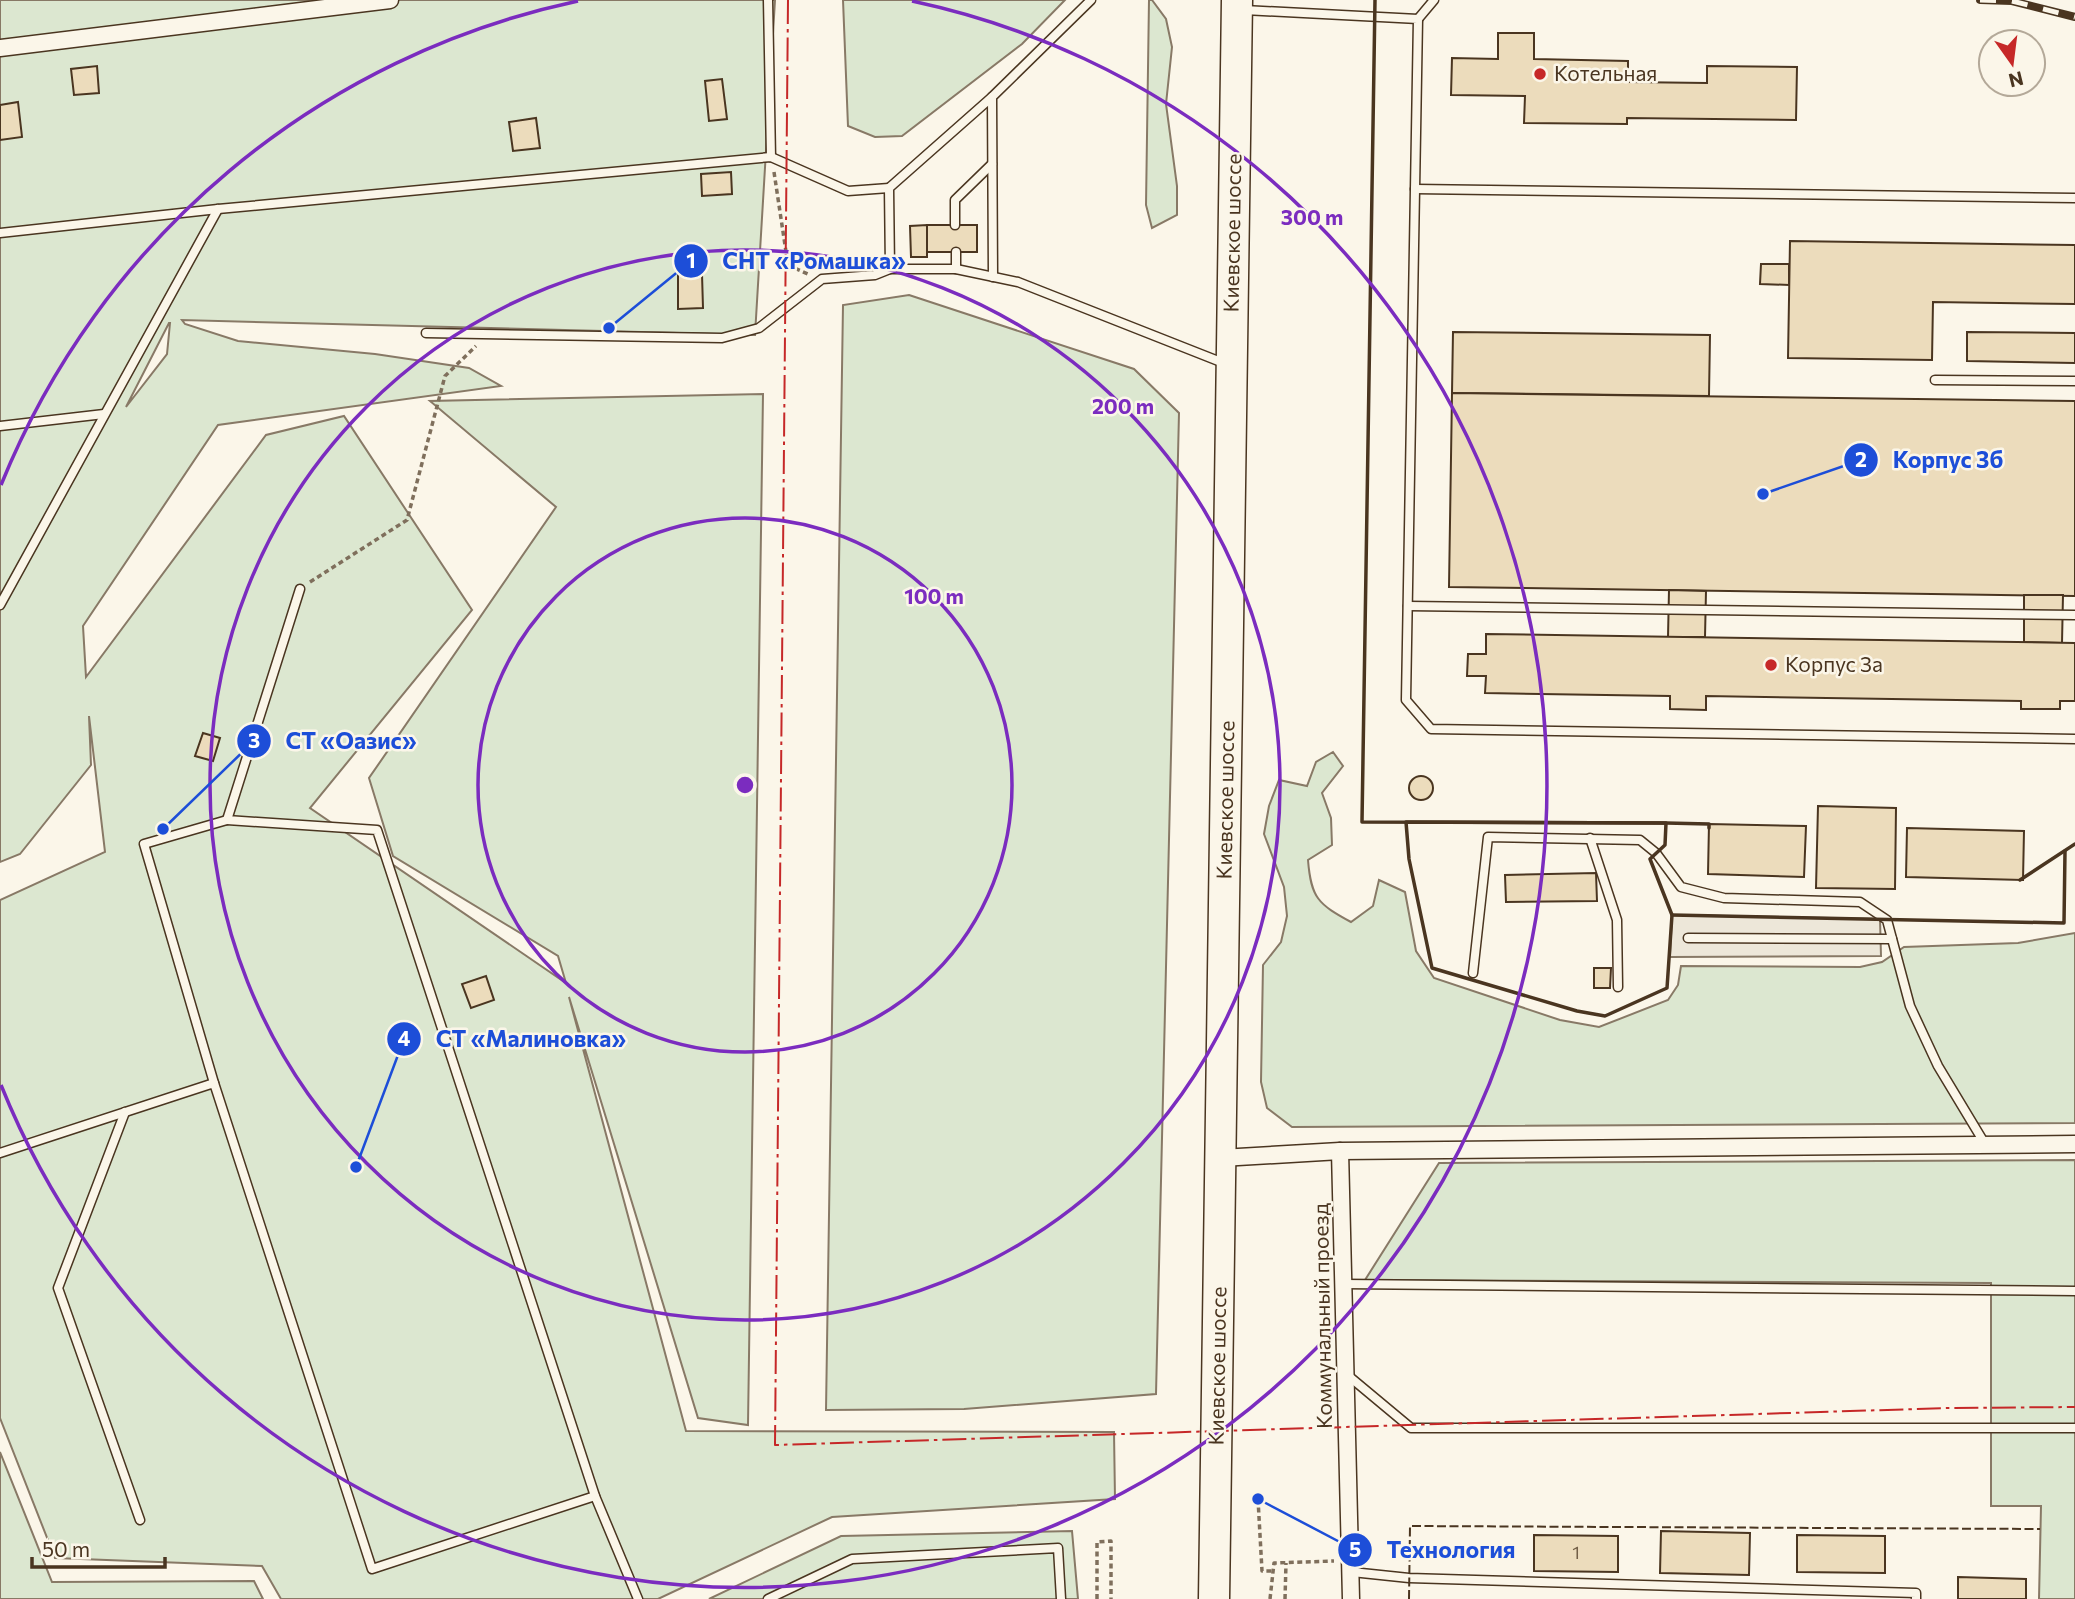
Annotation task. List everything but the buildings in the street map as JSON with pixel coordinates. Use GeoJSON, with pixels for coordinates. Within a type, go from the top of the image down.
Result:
{"type":"FeatureCollection","features":[{"type":"Feature","properties":{"kind":"highway","name":"Киевское шоссе"},"geometry":{"type":"LineString","coordinates":[[1214,1599],[1237,5]]}},
{"type":"Feature","properties":{"kind":"street"},"geometry":{"type":"LineString","coordinates":[[0,48],[390,0]]}},
{"type":"Feature","properties":{"kind":"street"},"geometry":{"type":"LineString","coordinates":[[1222,1158],[1340,1151],[2075,1144]]}},
{"type":"Feature","properties":{"kind":"street","name":"Коммунальный проезд"},"geometry":{"type":"LineString","coordinates":[[1340,1151],[1351,1599]]}},
{"type":"Feature","properties":{"kind":"lane"},"geometry":{"type":"LineString","coordinates":[[768,0],[771,157]]}},
{"type":"Feature","properties":{"kind":"lane"},"geometry":{"type":"LineString","coordinates":[[0,233],[218,209],[771,157],[848,191],[889,188],[992,97],[1091,0]]}},
{"type":"Feature","properties":{"kind":"lane"},"geometry":{"type":"LineString","coordinates":[[1434,0],[1418,19],[1406,700],[1432,729],[2075,739]]}},
{"type":"Feature","properties":{"kind":"lane"},"geometry":{"type":"LineString","coordinates":[[1237,5],[1418,19]]}},
{"type":"Feature","properties":{"kind":"lane"},"geometry":{"type":"LineString","coordinates":[[992,97],[993,277]]}},
{"type":"Feature","properties":{"kind":"lane"},"geometry":{"type":"LineString","coordinates":[[956,225],[955,200],[992,164]]}},
{"type":"Feature","properties":{"kind":"lane"},"geometry":{"type":"LineString","coordinates":[[889,188],[890,269]]}},
{"type":"Feature","properties":{"kind":"lane"},"geometry":{"type":"LineString","coordinates":[[1415,189],[2075,198]]}},
{"type":"Feature","properties":{"kind":"lane"},"geometry":{"type":"LineString","coordinates":[[0,606],[218,209]]}},
{"type":"Feature","properties":{"kind":"lane"},"geometry":{"type":"LineString","coordinates":[[956,252],[956,269]]}},
{"type":"Feature","properties":{"kind":"lane"},"geometry":{"type":"LineString","coordinates":[[425,333],[722,338],[760,328],[822,279],[875,275],[890,269],[956,269],[1018,282],[1230,366]]}},
{"type":"Feature","properties":{"kind":"lane"},"geometry":{"type":"LineString","coordinates":[[1935,380],[2075,381]]}},
{"type":"Feature","properties":{"kind":"lane"},"geometry":{"type":"LineString","coordinates":[[0,426],[104,414]]}},
{"type":"Feature","properties":{"kind":"lane"},"geometry":{"type":"LineString","coordinates":[[226,820],[300,589]]}},
{"type":"Feature","properties":{"kind":"lane"},"geometry":{"type":"LineString","coordinates":[[1408,606],[2075,615]]}},
{"type":"Feature","properties":{"kind":"lane"},"geometry":{"type":"LineString","coordinates":[[595,1496],[372,1569],[214,1083],[145,844],[226,820],[377,830],[595,1496],[638,1599]]}},
{"type":"Feature","properties":{"kind":"lane"},"geometry":{"type":"LineString","coordinates":[[1473,973],[1488,837],[1640,840],[1656,853],[1681,887],[1724,898],[1860,902],[1887,920],[1916,1018],[1938,1066],[1984,1144]]}},
{"type":"Feature","properties":{"kind":"lane"},"geometry":{"type":"LineString","coordinates":[[1590,838],[1617,920],[1618,986]]}},
{"type":"Feature","properties":{"kind":"lane"},"geometry":{"type":"LineString","coordinates":[[1688,938],[1892,939]]}},
{"type":"Feature","properties":{"kind":"lane"},"geometry":{"type":"LineString","coordinates":[[0,1153],[214,1083]]}},
{"type":"Feature","properties":{"kind":"lane"},"geometry":{"type":"LineString","coordinates":[[125,1112],[58,1288],[140,1520]]}},
{"type":"Feature","properties":{"kind":"lane"},"geometry":{"type":"LineString","coordinates":[[1342,1284],[2075,1291]]}},
{"type":"Feature","properties":{"kind":"lane"},"geometry":{"type":"LineString","coordinates":[[1344,1372],[1411,1428],[2075,1428]]}},
{"type":"Feature","properties":{"kind":"lane"},"geometry":{"type":"LineString","coordinates":[[768,1599],[852,1559],[1058,1548],[1061,1599]]}},
{"type":"Feature","properties":{"kind":"lane"},"geometry":{"type":"LineString","coordinates":[[1352,1566],[1409,1578],[1916,1593],[1916,1599]]}},
{"type":"Feature","properties":{"kind":"path"},"geometry":{"type":"LineString","coordinates":[[771,157],[788,265],[822,279]]}},
{"type":"Feature","properties":{"kind":"path"},"geometry":{"type":"LineString","coordinates":[[300,589],[407,520],[445,376],[487,335]]}},
{"type":"Feature","properties":{"kind":"path"},"geometry":{"type":"LineString","coordinates":[[1258,1499],[1262,1571],[1274,1571]]}},
{"type":"Feature","properties":{"kind":"path"},"geometry":{"type":"LineString","coordinates":[[1097,1599],[1097,1542],[1111,1541],[1111,1599]]}},
{"type":"Feature","properties":{"kind":"path"},"geometry":{"type":"LineString","coordinates":[[1270,1599],[1274,1563],[1352,1566]]}},
{"type":"Feature","properties":{"kind":"path"},"geometry":{"type":"LineString","coordinates":[[1285,1599],[1286,1563]]}},
{"type":"Feature","properties":{"kind":"green space"},"geometry":{"type":"Polygon","coordinates":[[[0,0],[775,0],[755,335],[182,320],[185,324],[238,341],[375,354],[469,368],[501,386],[218,425],[83,626],[86,677],[266,435],[344,416],[472,610],[310,808],[566,983],[558,956],[393,856],[369,778],[556,507],[430,401],[763,394],[748,1425],[698,1418],[569,997],[686,1431],[1114,1432],[1115,1499],[832,1517],[658,1599],[281,1599],[262,1566],[55,1558],[0,1418],[0,900],[105,852],[89,716],[91,765],[20,854],[0,862],[0,0]],[[170,323],[126,407],[167,354],[170,323]]]}},
{"type":"Feature","properties":{"kind":"green space"},"geometry":{"type":"Polygon","coordinates":[[[843,0],[1065,0],[1022,44],[902,136],[875,137],[848,126],[843,0]]]}},
{"type":"Feature","properties":{"kind":"green space"},"geometry":{"type":"Polygon","coordinates":[[[1149,0],[1152,0],[1166,19],[1172,47],[1166,104],[1177,186],[1177,215],[1152,228],[1146,205],[1149,0]]]}},
{"type":"Feature","properties":{"kind":"green space"},"geometry":{"type":"Polygon","coordinates":[[[909,295],[1134,369],[1179,413],[1156,1394],[964,1409],[826,1410],[843,305],[909,295]]]}},
{"type":"Feature","properties":{"kind":"green space"},"geometry":{"type":"Polygon","coordinates":[[[1333,752],[1343,766],[1322,793],[1331,818],[1332,845],[1308,860],[1311,883],[1318,898],[1351,922],[1373,906],[1379,880],[1405,892],[1416,951],[1434,978],[1560,1020],[1599,1027],[1668,1000],[1678,985],[1681,966],[1860,967],[1882,962],[1904,947],[2018,943],[2075,933],[2075,1123],[1292,1127],[1267,1108],[1261,1082],[1263,965],[1281,942],[1287,916],[1284,887],[1264,834],[1269,806],[1279,780],[1307,786],[1316,762],[1333,752]]]}},
{"type":"Feature","properties":{"kind":"green space"},"geometry":{"type":"Polygon","coordinates":[[[2075,1160],[2075,1599],[2039,1599],[2041,1506],[1991,1506],[1991,1283],[1365,1280],[1439,1163],[2075,1160]]]}},
{"type":"Feature","properties":{"kind":"green space"},"geometry":{"type":"Polygon","coordinates":[[[0,1452],[52,1582],[254,1581],[263,1599],[0,1599],[0,1452]]]}},
{"type":"Feature","properties":{"kind":"green space"},"geometry":{"type":"Polygon","coordinates":[[[1072,1531],[1078,1599],[709,1599],[841,1536],[1072,1531]]]}},
{"type":"Feature","properties":{"kind":"shaded area"},"geometry":{"type":"Polygon","coordinates":[[[1672,915],[1880,919],[1881,956],[1670,957],[1672,915]]]}},
{"type":"Feature","properties":{"kind":"railway"},"geometry":{"type":"LineString","coordinates":[[1980,0],[2012,1],[2075,17]]}},
{"type":"Feature","properties":{"kind":"fence"},"geometry":{"type":"LineString","coordinates":[[1409,1599],[1410,1526],[2040,1529]]}},
{"type":"Feature","properties":{"kind":"wall"},"geometry":{"type":"LineString","coordinates":[[1375,0],[1362,822],[1666,823],[1709,824],[1709,828]]}},
{"type":"Feature","properties":{"kind":"wall"},"geometry":{"type":"LineString","coordinates":[[1406,822],[1666,823],[1665,845],[1650,859],[1672,915],[1667,988],[1605,1016],[1577,1011],[1432,968],[1409,859],[1406,822]]}},
{"type":"Feature","properties":{"kind":"wall"},"geometry":{"type":"LineString","coordinates":[[2020,880],[2075,844]]}},
{"type":"Feature","properties":{"kind":"wall"},"geometry":{"type":"LineString","coordinates":[[1672,915],[2064,923],[2065,851]]}},
{"type":"Feature","properties":{"kind":"power"},"geometry":{"type":"LineString","coordinates":[[788,0],[775,1445],[1948,1408],[2075,1407]]}},
{"type":"Feature","properties":{"kind":"place","name":"Котельная"},"geometry":{"type":"Point","coordinates":[1540,74]}},
{"type":"Feature","properties":{"kind":"place","name":"СНТ «Ромашка»"},"geometry":{"type":"Point","coordinates":[609,328]}},
{"type":"Feature","properties":{"kind":"place","name":"Корпус 3б"},"geometry":{"type":"Point","coordinates":[1763,494]}},
{"type":"Feature","properties":{"kind":"place","name":"Корпус 3a"},"geometry":{"type":"Point","coordinates":[1771,665]}},
{"type":"Feature","properties":{"kind":"place","name":"СТ «Оазис»"},"geometry":{"type":"Point","coordinates":[163,829]}},
{"type":"Feature","properties":{"kind":"place","name":"СТ «Малиновка»"},"geometry":{"type":"Point","coordinates":[356,1167]}},
{"type":"Feature","properties":{"kind":"place","name":"Технология"},"geometry":{"type":"Point","coordinates":[1258,1499]}}]}
